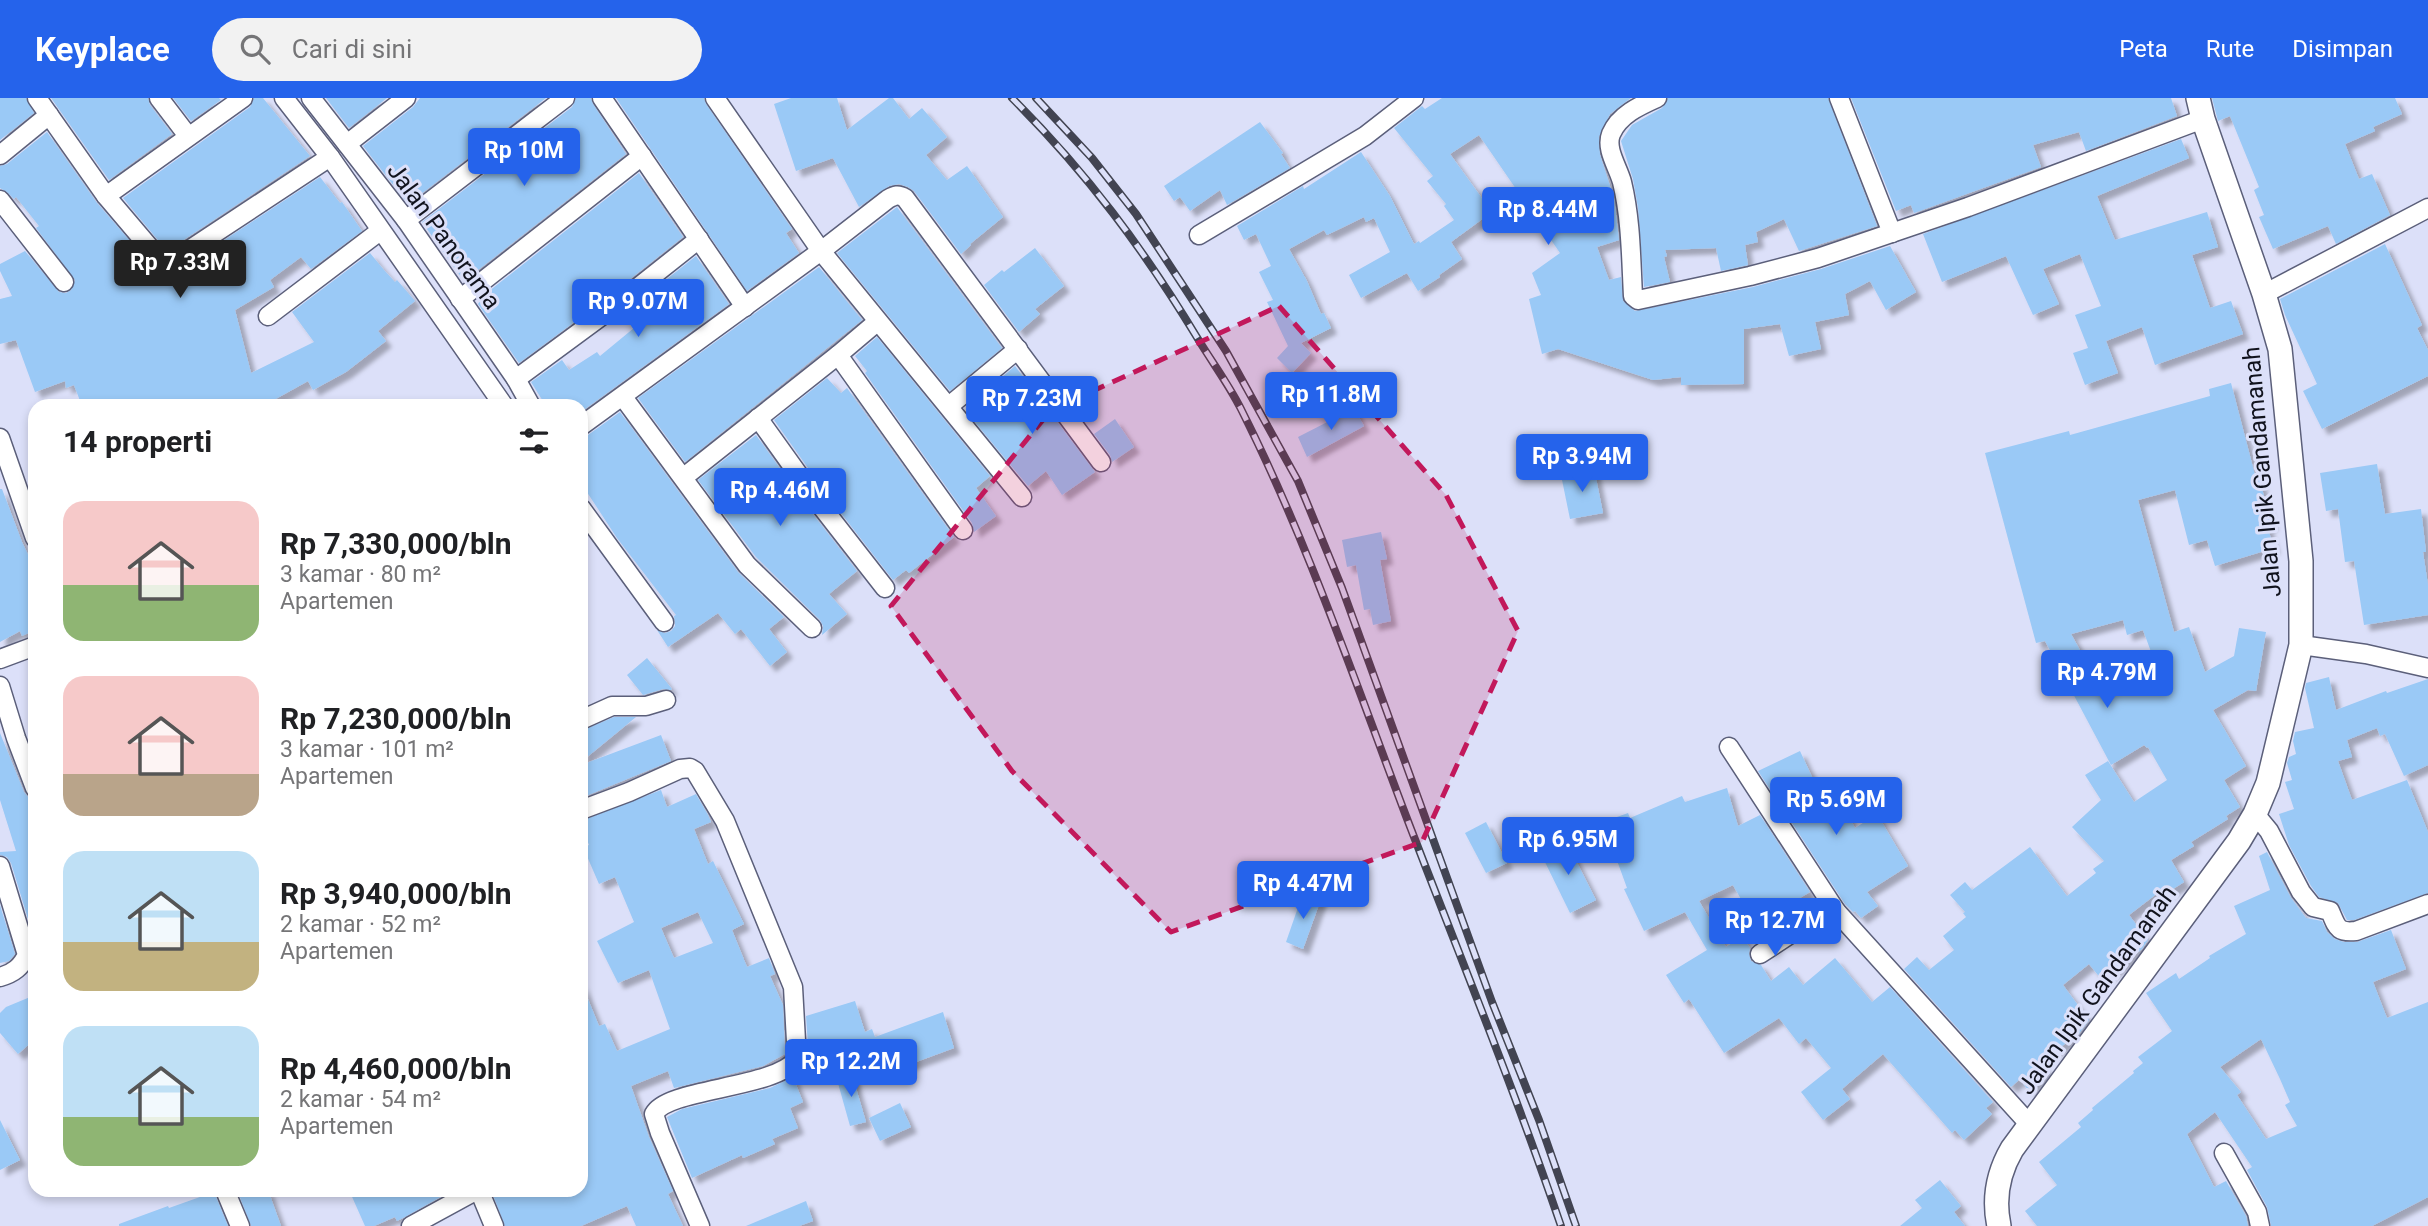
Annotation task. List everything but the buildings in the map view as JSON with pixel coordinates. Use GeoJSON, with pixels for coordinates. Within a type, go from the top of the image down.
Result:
{"type":"FeatureCollection","features":[{"type":"Feature","properties":{"kind":"street"},"geometry":{"type":"LineString","coordinates":[[37,98],[106,196],[162,262],[171,262],[330,157]]}},
{"type":"Feature","properties":{"kind":"street"},"geometry":{"type":"LineString","coordinates":[[159,98],[188,136]]}},
{"type":"Feature","properties":{"kind":"street"},"geometry":{"type":"LineString","coordinates":[[106,196],[243,98]]}},
{"type":"Feature","properties":{"kind":"street"},"geometry":{"type":"LineString","coordinates":[[284,98],[330,157],[499,399]]}},
{"type":"Feature","properties":{"kind":"street","name":"Jalan Panorama"},"geometry":{"type":"LineString","coordinates":[[311,98],[406,220],[527,399]]}},
{"type":"Feature","properties":{"kind":"street"},"geometry":{"type":"LineString","coordinates":[[347,144],[406,98]]}},
{"type":"Feature","properties":{"kind":"street"},"geometry":{"type":"LineString","coordinates":[[406,220],[565,98]]}},
{"type":"Feature","properties":{"kind":"street"},"geometry":{"type":"LineString","coordinates":[[602,98],[745,307]]}},
{"type":"Feature","properties":{"kind":"street"},"geometry":{"type":"LineString","coordinates":[[715,98],[821,251],[1022,498]]}},
{"type":"Feature","properties":{"kind":"street"},"geometry":{"type":"LineString","coordinates":[[1199,235],[1365,136],[1415,98]]}},
{"type":"Feature","properties":{"kind":"street"},"geometry":{"type":"LineString","coordinates":[[1657,98],[1623,116],[1611,134],[1609,145],[1622,181],[1630,231],[1633,296],[1638,300],[1750,276],[1818,258],[1892,233],[2200,108]]}},
{"type":"Feature","properties":{"kind":"street"},"geometry":{"type":"LineString","coordinates":[[1839,98],[1892,233]]}},
{"type":"Feature","properties":{"kind":"street","name":"Jalan Ipik Gandamanah"},"geometry":{"type":"LineString","coordinates":[[1999,1226],[1996,1213],[2002,1167],[2239,841],[2255,814],[2268,783],[2301,645],[2301,561],[2280,349],[2264,294],[2200,108]]}},
{"type":"Feature","properties":{"kind":"street"},"geometry":{"type":"LineString","coordinates":[[0,155],[50,115]]}},
{"type":"Feature","properties":{"kind":"street"},"geometry":{"type":"LineString","coordinates":[[460,299],[642,156]]}},
{"type":"Feature","properties":{"kind":"street"},"geometry":{"type":"LineString","coordinates":[[588,421],[888,200],[901,195],[1101,462]]}},
{"type":"Feature","properties":{"kind":"street"},"geometry":{"type":"LineString","coordinates":[[0,200],[64,282]]}},
{"type":"Feature","properties":{"kind":"street"},"geometry":{"type":"LineString","coordinates":[[2264,294],[2428,208]]}},
{"type":"Feature","properties":{"kind":"street"},"geometry":{"type":"LineString","coordinates":[[268,316],[380,231]]}},
{"type":"Feature","properties":{"kind":"street"},"geometry":{"type":"LineString","coordinates":[[516,379],[699,239]]}},
{"type":"Feature","properties":{"kind":"street"},"geometry":{"type":"LineString","coordinates":[[684,477],[877,322]]}},
{"type":"Feature","properties":{"kind":"street"},"geometry":{"type":"LineString","coordinates":[[949,406],[1018,349]]}},
{"type":"Feature","properties":{"kind":"street"},"geometry":{"type":"LineString","coordinates":[[838,355],[963,530]]}},
{"type":"Feature","properties":{"kind":"street"},"geometry":{"type":"LineString","coordinates":[[624,397],[747,565],[812,628]]}},
{"type":"Feature","properties":{"kind":"street"},"geometry":{"type":"LineString","coordinates":[[758,418],[821,506],[885,588]]}},
{"type":"Feature","properties":{"kind":"street"},"geometry":{"type":"LineString","coordinates":[[1,444],[28,519]]}},
{"type":"Feature","properties":{"kind":"street"},"geometry":{"type":"LineString","coordinates":[[588,518],[664,622]]}},
{"type":"Feature","properties":{"kind":"street"},"geometry":{"type":"LineString","coordinates":[[2301,645],[2366,654],[2428,668]]}},
{"type":"Feature","properties":{"kind":"street"},"geometry":{"type":"LineString","coordinates":[[0,659],[28,649]]}},
{"type":"Feature","properties":{"kind":"street"},"geometry":{"type":"LineString","coordinates":[[0,687],[28,770]]}},
{"type":"Feature","properties":{"kind":"street"},"geometry":{"type":"LineString","coordinates":[[588,717],[612,706],[646,706],[666,700]]}},
{"type":"Feature","properties":{"kind":"street"},"geometry":{"type":"LineString","coordinates":[[1729,747],[1836,911],[2030,1125]]}},
{"type":"Feature","properties":{"kind":"street"},"geometry":{"type":"LineString","coordinates":[[588,807],[680,769],[690,768],[695,771],[725,821],[793,987],[797,1059],[792,1066],[772,1076],[716,1088],[660,1106],[654,1114],[700,1226]]}},
{"type":"Feature","properties":{"kind":"street"},"geometry":{"type":"LineString","coordinates":[[2255,814],[2269,831],[2301,892],[2312,907],[2330,911],[2338,928],[2345,932],[2357,931],[2428,904]]}},
{"type":"Feature","properties":{"kind":"street"},"geometry":{"type":"LineString","coordinates":[[0,866],[5,897],[27,955],[16,971],[0,977]]}},
{"type":"Feature","properties":{"kind":"street"},"geometry":{"type":"LineString","coordinates":[[1760,954],[1789,935],[1836,911]]}},
{"type":"Feature","properties":{"kind":"street"},"geometry":{"type":"LineString","coordinates":[[2224,1153],[2257,1212],[2260,1226]]}},
{"type":"Feature","properties":{"kind":"street"},"geometry":{"type":"LineString","coordinates":[[228,1197],[240,1226]]}},
{"type":"Feature","properties":{"kind":"street"},"geometry":{"type":"LineString","coordinates":[[411,1226],[465,1197]]}},
{"type":"Feature","properties":{"kind":"street"},"geometry":{"type":"LineString","coordinates":[[481,1197],[494,1226]]}},
{"type":"Feature","properties":{"kind":"highlighted area"},"geometry":{"type":"Polygon","coordinates":[[[1279,306],[1446,495],[1518,631],[1422,842],[1171,932],[1012,771],[891,606],[1051,410],[1279,306]]]}},
{"type":"Feature","properties":{"kind":"railway"},"geometry":{"type":"LineString","coordinates":[[1012,98],[1065,154],[1135,243],[1226,382],[1265,458],[1329,610],[1505,1071],[1561,1226]]}},
{"type":"Feature","properties":{"kind":"railway"},"geometry":{"type":"LineString","coordinates":[[1036,98],[1092,158],[1136,214],[1226,351],[1298,481],[1342,588],[1576,1226]]}}]}
